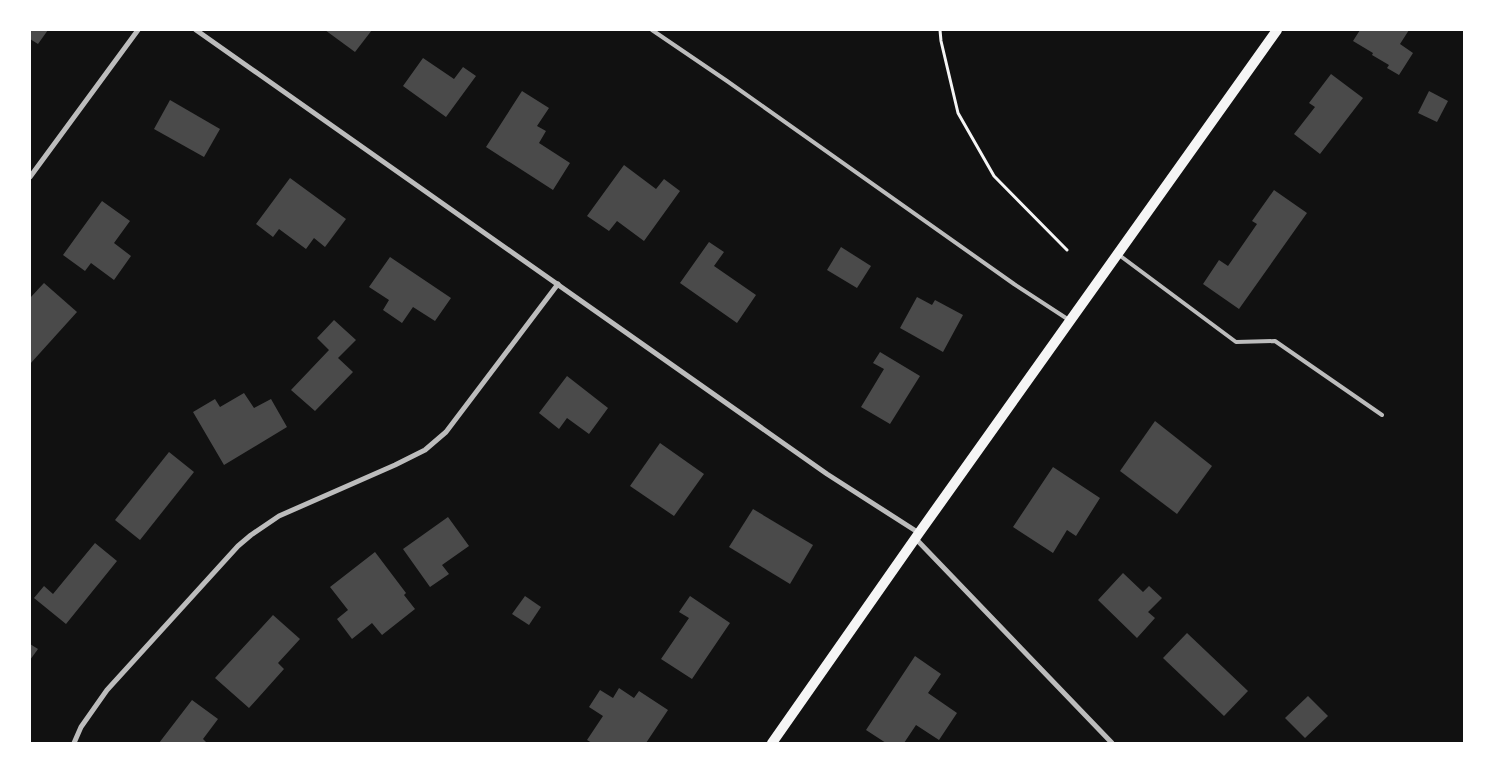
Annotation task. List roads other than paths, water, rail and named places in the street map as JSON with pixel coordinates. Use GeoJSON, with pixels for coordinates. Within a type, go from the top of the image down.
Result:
{"type":"FeatureCollection","features":[{"type":"Feature","properties":{"kind":"main road"},"geometry":{"type":"LineString","coordinates":[[772,743],[1277,30]]}},
{"type":"Feature","properties":{"kind":"street"},"geometry":{"type":"LineString","coordinates":[[30,177],[138,30]]}},
{"type":"Feature","properties":{"kind":"street"},"geometry":{"type":"LineString","coordinates":[[196,30],[917,536],[1112,743]]}},
{"type":"Feature","properties":{"kind":"street"},"geometry":{"type":"LineString","coordinates":[[74,743],[81,727],[107,690],[250,535],[278,516],[425,450],[446,432],[558,284]]}},
{"type":"Feature","properties":{"kind":"lane"},"geometry":{"type":"LineString","coordinates":[[652,30],[735,86],[1014,284],[1070,320]]}},
{"type":"Feature","properties":{"kind":"lane"},"geometry":{"type":"LineString","coordinates":[[1117,254],[1236,342],[1275,341],[1382,415]]}}]}
